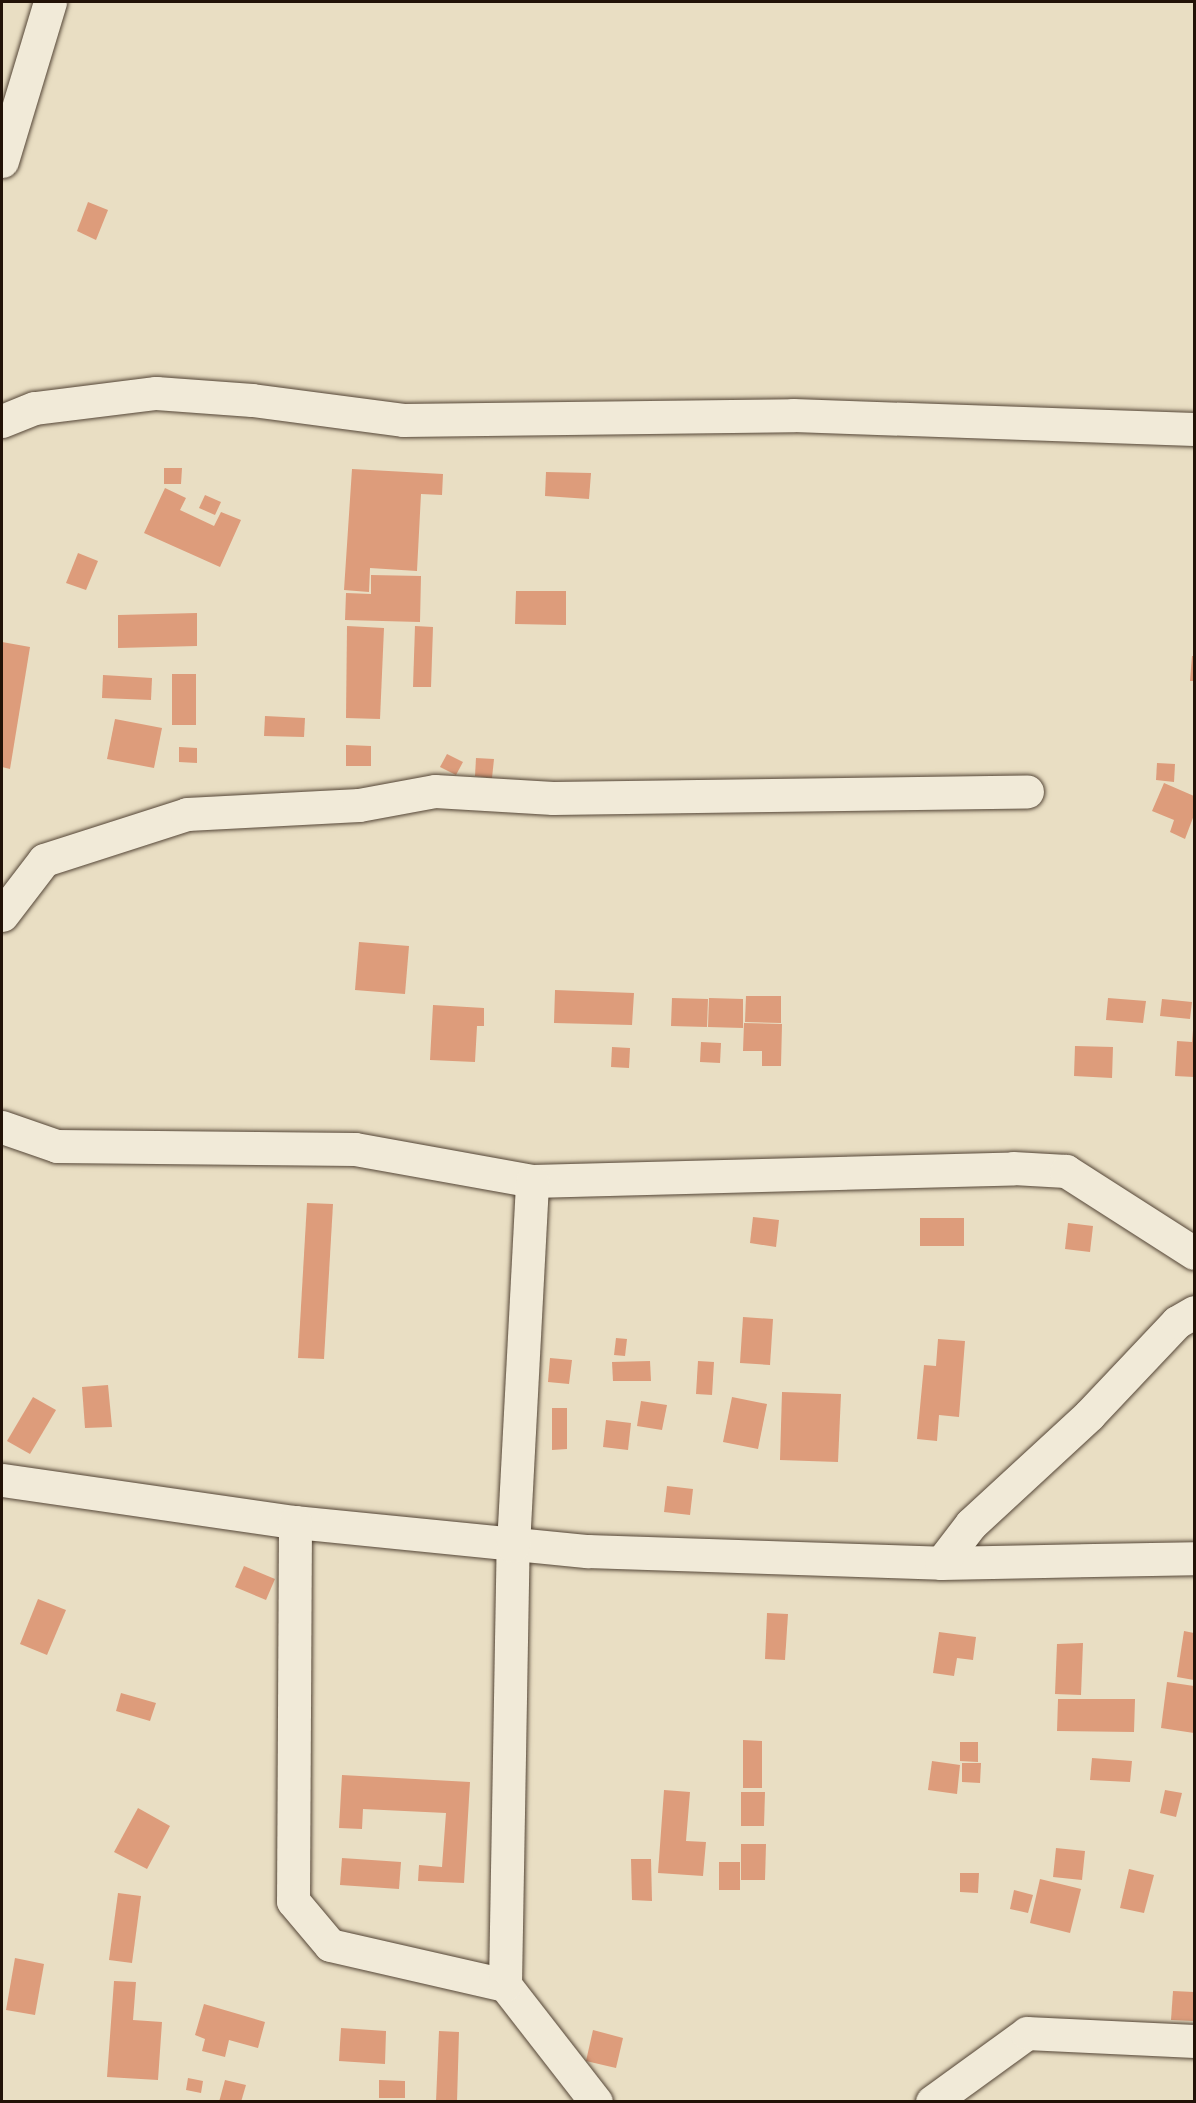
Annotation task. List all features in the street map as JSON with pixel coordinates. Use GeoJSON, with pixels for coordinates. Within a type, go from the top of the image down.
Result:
{"type":"FeatureCollection","features":[{"type":"Feature","properties":{"kind":"street"},"geometry":{"type":"LineString","coordinates":[[2,161],[9,108],[50,2]]}},
{"type":"Feature","properties":{"kind":"street"},"geometry":{"type":"LineString","coordinates":[[2,421],[8,416],[46,406],[156,393],[252,400],[403,420],[793,415],[1194,429]]}},
{"type":"Feature","properties":{"kind":"street"},"geometry":{"type":"LineString","coordinates":[[2,915],[44,860],[187,814],[359,805],[435,790],[553,798],[1027,791]]}},
{"type":"Feature","properties":{"kind":"street"},"geometry":{"type":"LineString","coordinates":[[2,1127],[57,1146],[355,1149],[532,1180],[1013,1168],[1066,1171],[1194,1253]]}},
{"type":"Feature","properties":{"kind":"street"},"geometry":{"type":"LineString","coordinates":[[532,1180],[513,1546],[505,1985],[596,2102]]}},
{"type":"Feature","properties":{"kind":"street"},"geometry":{"type":"LineString","coordinates":[[941,1563],[971,1524],[1089,1415],[1177,1322],[1194,1312]]}},
{"type":"Feature","properties":{"kind":"street"},"geometry":{"type":"LineString","coordinates":[[2,1480],[295,1522],[513,1546],[801,1561],[941,1563],[1194,1558]]}},
{"type":"Feature","properties":{"kind":"street"},"geometry":{"type":"LineString","coordinates":[[295,1522],[293,1901],[330,1945],[505,1985]]}},
{"type":"Feature","properties":{"kind":"street"},"geometry":{"type":"LineString","coordinates":[[932,2102],[1027,2033],[1194,2041]]}},
{"type":"Feature","properties":{"kind":"building"},"geometry":{"type":"Polygon","coordinates":[[[88,202],[108,210],[96,240],[77,231],[88,202]]]}},
{"type":"Feature","properties":{"kind":"building"},"geometry":{"type":"Polygon","coordinates":[[[164,468],[182,468],[181,484],[164,484],[164,468]]]}},
{"type":"Feature","properties":{"kind":"building"},"geometry":{"type":"Polygon","coordinates":[[[352,469],[443,474],[442,495],[421,494],[417,571],[370,568],[369,592],[344,590],[352,469]]]}},
{"type":"Feature","properties":{"kind":"building"},"geometry":{"type":"Polygon","coordinates":[[[546,472],[591,473],[589,499],[545,496],[546,472]]]}},
{"type":"Feature","properties":{"kind":"building"},"geometry":{"type":"Polygon","coordinates":[[[165,488],[186,498],[180,510],[214,526],[221,512],[241,520],[220,567],[144,533],[165,488]]]}},
{"type":"Feature","properties":{"kind":"building"},"geometry":{"type":"Polygon","coordinates":[[[205,495],[221,502],[215,515],[199,508],[205,495]]]}},
{"type":"Feature","properties":{"kind":"building"},"geometry":{"type":"Polygon","coordinates":[[[78,553],[98,561],[86,590],[66,583],[78,553]]]}},
{"type":"Feature","properties":{"kind":"building"},"geometry":{"type":"Polygon","coordinates":[[[371,575],[421,576],[420,622],[345,620],[346,593],[371,594],[371,575]]]}},
{"type":"Feature","properties":{"kind":"building"},"geometry":{"type":"Polygon","coordinates":[[[516,591],[566,591],[566,625],[515,624],[516,591]]]}},
{"type":"Feature","properties":{"kind":"building"},"geometry":{"type":"Polygon","coordinates":[[[197,613],[197,646],[118,648],[118,615],[197,613]]]}},
{"type":"Feature","properties":{"kind":"building"},"geometry":{"type":"Polygon","coordinates":[[[347,626],[384,628],[380,719],[346,718],[347,626]]]}},
{"type":"Feature","properties":{"kind":"building"},"geometry":{"type":"Polygon","coordinates":[[[415,626],[433,627],[431,687],[413,687],[415,626]]]}},
{"type":"Feature","properties":{"kind":"building"},"geometry":{"type":"Polygon","coordinates":[[[2,642],[30,647],[10,769],[2,767],[2,642]]]}},
{"type":"Feature","properties":{"kind":"building"},"geometry":{"type":"Polygon","coordinates":[[[1192,656],[1194,656],[1194,681],[1190,681],[1192,656]]]}},
{"type":"Feature","properties":{"kind":"building"},"geometry":{"type":"Polygon","coordinates":[[[172,674],[196,674],[196,725],[172,725],[172,674]]]}},
{"type":"Feature","properties":{"kind":"building"},"geometry":{"type":"Polygon","coordinates":[[[103,675],[152,678],[151,700],[102,698],[103,675]]]}},
{"type":"Feature","properties":{"kind":"building"},"geometry":{"type":"Polygon","coordinates":[[[265,716],[305,718],[304,737],[264,736],[265,716]]]}},
{"type":"Feature","properties":{"kind":"building"},"geometry":{"type":"Polygon","coordinates":[[[115,719],[162,728],[154,768],[107,759],[115,719]]]}},
{"type":"Feature","properties":{"kind":"building"},"geometry":{"type":"Polygon","coordinates":[[[346,745],[371,746],[371,766],[346,766],[346,745]]]}},
{"type":"Feature","properties":{"kind":"building"},"geometry":{"type":"Polygon","coordinates":[[[179,747],[197,748],[197,763],[179,762],[179,747]]]}},
{"type":"Feature","properties":{"kind":"building"},"geometry":{"type":"Polygon","coordinates":[[[447,754],[463,762],[456,775],[440,767],[447,754]]]}},
{"type":"Feature","properties":{"kind":"building"},"geometry":{"type":"Polygon","coordinates":[[[476,758],[494,759],[492,778],[475,776],[476,758]]]}},
{"type":"Feature","properties":{"kind":"building"},"geometry":{"type":"Polygon","coordinates":[[[1157,763],[1175,764],[1174,782],[1156,780],[1157,763]]]}},
{"type":"Feature","properties":{"kind":"building"},"geometry":{"type":"Polygon","coordinates":[[[1164,783],[1194,796],[1194,815],[1185,839],[1170,832],[1174,820],[1152,811],[1164,783]]]}},
{"type":"Feature","properties":{"kind":"building"},"geometry":{"type":"Polygon","coordinates":[[[359,942],[409,946],[405,994],[355,990],[359,942]]]}},
{"type":"Feature","properties":{"kind":"building"},"geometry":{"type":"Polygon","coordinates":[[[555,990],[634,993],[632,1025],[554,1023],[555,990]]]}},
{"type":"Feature","properties":{"kind":"building"},"geometry":{"type":"Polygon","coordinates":[[[746,996],[781,996],[781,1023],[745,1022],[746,996]]]}},
{"type":"Feature","properties":{"kind":"building"},"geometry":{"type":"Polygon","coordinates":[[[672,998],[708,999],[707,1027],[671,1026],[672,998]]]}},
{"type":"Feature","properties":{"kind":"building"},"geometry":{"type":"Polygon","coordinates":[[[709,998],[743,999],[743,1028],[708,1027],[709,998]]]}},
{"type":"Feature","properties":{"kind":"building"},"geometry":{"type":"Polygon","coordinates":[[[1108,998],[1146,1001],[1143,1023],[1106,1020],[1108,998]]]}},
{"type":"Feature","properties":{"kind":"building"},"geometry":{"type":"Polygon","coordinates":[[[1162,999],[1192,1002],[1190,1019],[1160,1016],[1162,999]]]}},
{"type":"Feature","properties":{"kind":"building"},"geometry":{"type":"Polygon","coordinates":[[[433,1005],[484,1008],[484,1026],[477,1026],[475,1062],[430,1060],[433,1005]]]}},
{"type":"Feature","properties":{"kind":"building"},"geometry":{"type":"Polygon","coordinates":[[[744,1023],[782,1024],[781,1066],[762,1066],[762,1051],[743,1051],[744,1023]]]}},
{"type":"Feature","properties":{"kind":"building"},"geometry":{"type":"Polygon","coordinates":[[[1193,1030],[1194,1077],[1175,1076],[1177,1041],[1192,1042],[1193,1030]]]}},
{"type":"Feature","properties":{"kind":"building"},"geometry":{"type":"Polygon","coordinates":[[[701,1042],[721,1043],[720,1063],[700,1062],[701,1042]]]}},
{"type":"Feature","properties":{"kind":"building"},"geometry":{"type":"Polygon","coordinates":[[[1075,1046],[1113,1047],[1112,1078],[1074,1076],[1075,1046]]]}},
{"type":"Feature","properties":{"kind":"building"},"geometry":{"type":"Polygon","coordinates":[[[612,1047],[630,1048],[629,1068],[611,1067],[612,1047]]]}},
{"type":"Feature","properties":{"kind":"building"},"geometry":{"type":"Polygon","coordinates":[[[307,1203],[333,1204],[324,1359],[298,1358],[307,1203]]]}},
{"type":"Feature","properties":{"kind":"building"},"geometry":{"type":"Polygon","coordinates":[[[753,1217],[779,1220],[776,1247],[750,1243],[753,1217]]]}},
{"type":"Feature","properties":{"kind":"building"},"geometry":{"type":"Polygon","coordinates":[[[920,1218],[964,1218],[964,1246],[920,1246],[920,1218]]]}},
{"type":"Feature","properties":{"kind":"building"},"geometry":{"type":"Polygon","coordinates":[[[1068,1223],[1093,1226],[1090,1252],[1065,1249],[1068,1223]]]}},
{"type":"Feature","properties":{"kind":"building"},"geometry":{"type":"Polygon","coordinates":[[[743,1317],[773,1319],[770,1365],[740,1363],[743,1317]]]}},
{"type":"Feature","properties":{"kind":"building"},"geometry":{"type":"Polygon","coordinates":[[[616,1338],[627,1339],[625,1356],[614,1355],[616,1338]]]}},
{"type":"Feature","properties":{"kind":"building"},"geometry":{"type":"Polygon","coordinates":[[[938,1339],[965,1341],[959,1417],[939,1415],[937,1441],[917,1439],[924,1365],[936,1366],[938,1339]]]}},
{"type":"Feature","properties":{"kind":"building"},"geometry":{"type":"Polygon","coordinates":[[[550,1358],[572,1360],[569,1384],[548,1382],[550,1358]]]}},
{"type":"Feature","properties":{"kind":"building"},"geometry":{"type":"Polygon","coordinates":[[[650,1361],[651,1381],[613,1381],[612,1362],[650,1361]]]}},
{"type":"Feature","properties":{"kind":"building"},"geometry":{"type":"Polygon","coordinates":[[[698,1361],[714,1362],[712,1395],[696,1394],[698,1361]]]}},
{"type":"Feature","properties":{"kind":"building"},"geometry":{"type":"Polygon","coordinates":[[[108,1385],[112,1427],[85,1428],[82,1387],[108,1385]]]}},
{"type":"Feature","properties":{"kind":"building"},"geometry":{"type":"Polygon","coordinates":[[[782,1392],[841,1394],[838,1462],[780,1460],[782,1392]]]}},
{"type":"Feature","properties":{"kind":"building"},"geometry":{"type":"Polygon","coordinates":[[[33,1397],[56,1410],[30,1454],[7,1441],[33,1397]]]}},
{"type":"Feature","properties":{"kind":"building"},"geometry":{"type":"Polygon","coordinates":[[[732,1397],[767,1404],[758,1449],[723,1442],[732,1397]]]}},
{"type":"Feature","properties":{"kind":"building"},"geometry":{"type":"Polygon","coordinates":[[[641,1401],[667,1405],[662,1430],[637,1426],[641,1401]]]}},
{"type":"Feature","properties":{"kind":"building"},"geometry":{"type":"Polygon","coordinates":[[[552,1408],[567,1408],[567,1449],[552,1450],[552,1408]]]}},
{"type":"Feature","properties":{"kind":"building"},"geometry":{"type":"Polygon","coordinates":[[[606,1420],[631,1423],[628,1450],[603,1447],[606,1420]]]}},
{"type":"Feature","properties":{"kind":"building"},"geometry":{"type":"Polygon","coordinates":[[[667,1486],[693,1489],[690,1515],[664,1512],[667,1486]]]}},
{"type":"Feature","properties":{"kind":"building"},"geometry":{"type":"Polygon","coordinates":[[[244,1566],[275,1579],[266,1600],[235,1587],[244,1566]]]}},
{"type":"Feature","properties":{"kind":"building"},"geometry":{"type":"Polygon","coordinates":[[[38,1599],[66,1610],[47,1655],[20,1644],[38,1599]]]}},
{"type":"Feature","properties":{"kind":"building"},"geometry":{"type":"Polygon","coordinates":[[[767,1613],[788,1614],[785,1660],[765,1659],[767,1613]]]}},
{"type":"Feature","properties":{"kind":"building"},"geometry":{"type":"Polygon","coordinates":[[[1184,1631],[1194,1633],[1194,1680],[1177,1677],[1184,1631]]]}},
{"type":"Feature","properties":{"kind":"building"},"geometry":{"type":"Polygon","coordinates":[[[939,1632],[976,1637],[973,1660],[957,1658],[954,1676],[933,1673],[939,1632]]]}},
{"type":"Feature","properties":{"kind":"building"},"geometry":{"type":"Polygon","coordinates":[[[1083,1643],[1081,1695],[1055,1694],[1057,1644],[1083,1643]]]}},
{"type":"Feature","properties":{"kind":"building"},"geometry":{"type":"Polygon","coordinates":[[[1167,1682],[1194,1686],[1194,1733],[1161,1728],[1167,1682]]]}},
{"type":"Feature","properties":{"kind":"building"},"geometry":{"type":"Polygon","coordinates":[[[121,1693],[156,1703],[150,1721],[116,1711],[121,1693]]]}},
{"type":"Feature","properties":{"kind":"building"},"geometry":{"type":"Polygon","coordinates":[[[1058,1699],[1135,1699],[1134,1732],[1057,1731],[1058,1699]]]}},
{"type":"Feature","properties":{"kind":"building"},"geometry":{"type":"Polygon","coordinates":[[[743,1740],[762,1741],[762,1788],[743,1788],[743,1740]]]}},
{"type":"Feature","properties":{"kind":"building"},"geometry":{"type":"Polygon","coordinates":[[[960,1742],[978,1742],[978,1762],[960,1761],[960,1742]]]}},
{"type":"Feature","properties":{"kind":"building"},"geometry":{"type":"Polygon","coordinates":[[[1092,1758],[1132,1761],[1130,1782],[1090,1780],[1092,1758]]]}},
{"type":"Feature","properties":{"kind":"building"},"geometry":{"type":"Polygon","coordinates":[[[932,1761],[960,1765],[957,1794],[928,1790],[932,1761]]]}},
{"type":"Feature","properties":{"kind":"building"},"geometry":{"type":"Polygon","coordinates":[[[962,1763],[981,1763],[980,1783],[962,1782],[962,1763]]]}},
{"type":"Feature","properties":{"kind":"building"},"geometry":{"type":"Polygon","coordinates":[[[342,1775],[470,1782],[464,1883],[418,1881],[419,1865],[442,1867],[446,1813],[363,1809],[362,1829],[339,1828],[342,1775]]]}},
{"type":"Feature","properties":{"kind":"building"},"geometry":{"type":"Polygon","coordinates":[[[664,1790],[690,1792],[686,1841],[706,1842],[703,1876],[658,1873],[664,1790]]]}},
{"type":"Feature","properties":{"kind":"building"},"geometry":{"type":"Polygon","coordinates":[[[1165,1790],[1182,1793],[1176,1817],[1160,1813],[1165,1790]]]}},
{"type":"Feature","properties":{"kind":"building"},"geometry":{"type":"Polygon","coordinates":[[[741,1792],[765,1792],[764,1826],[741,1826],[741,1792]]]}},
{"type":"Feature","properties":{"kind":"building"},"geometry":{"type":"Polygon","coordinates":[[[138,1808],[170,1826],[147,1869],[114,1852],[138,1808]]]}},
{"type":"Feature","properties":{"kind":"building"},"geometry":{"type":"Polygon","coordinates":[[[741,1844],[766,1844],[765,1880],[741,1880],[741,1844]]]}},
{"type":"Feature","properties":{"kind":"building"},"geometry":{"type":"Polygon","coordinates":[[[1056,1848],[1085,1851],[1082,1880],[1053,1877],[1056,1848]]]}},
{"type":"Feature","properties":{"kind":"building"},"geometry":{"type":"Polygon","coordinates":[[[342,1858],[401,1862],[399,1889],[340,1885],[342,1858]]]}},
{"type":"Feature","properties":{"kind":"building"},"geometry":{"type":"Polygon","coordinates":[[[631,1859],[651,1859],[652,1901],[632,1900],[631,1859]]]}},
{"type":"Feature","properties":{"kind":"building"},"geometry":{"type":"Polygon","coordinates":[[[719,1862],[740,1862],[740,1890],[719,1890],[719,1862]]]}},
{"type":"Feature","properties":{"kind":"building"},"geometry":{"type":"Polygon","coordinates":[[[1129,1869],[1154,1875],[1144,1913],[1120,1908],[1129,1869]]]}},
{"type":"Feature","properties":{"kind":"building"},"geometry":{"type":"Polygon","coordinates":[[[960,1873],[979,1873],[978,1893],[960,1892],[960,1873]]]}},
{"type":"Feature","properties":{"kind":"building"},"geometry":{"type":"Polygon","coordinates":[[[1040,1879],[1081,1889],[1070,1933],[1030,1923],[1040,1879]]]}},
{"type":"Feature","properties":{"kind":"building"},"geometry":{"type":"Polygon","coordinates":[[[1014,1890],[1033,1895],[1028,1913],[1010,1909],[1014,1890]]]}},
{"type":"Feature","properties":{"kind":"building"},"geometry":{"type":"Polygon","coordinates":[[[118,1893],[141,1896],[132,1963],[109,1960],[118,1893]]]}},
{"type":"Feature","properties":{"kind":"building"},"geometry":{"type":"Polygon","coordinates":[[[15,1958],[44,1964],[35,2015],[6,2010],[15,1958]]]}},
{"type":"Feature","properties":{"kind":"building"},"geometry":{"type":"Polygon","coordinates":[[[114,1981],[136,1982],[133,2020],[162,2022],[158,2080],[107,2077],[114,1981]]]}},
{"type":"Feature","properties":{"kind":"building"},"geometry":{"type":"Polygon","coordinates":[[[1173,1991],[1194,1992],[1194,2021],[1171,2020],[1173,1991]]]}},
{"type":"Feature","properties":{"kind":"building"},"geometry":{"type":"Polygon","coordinates":[[[204,2004],[265,2022],[258,2048],[229,2040],[225,2057],[202,2051],[205,2039],[195,2035],[204,2004]]]}},
{"type":"Feature","properties":{"kind":"building"},"geometry":{"type":"Polygon","coordinates":[[[341,2028],[386,2031],[385,2064],[339,2061],[341,2028]]]}},
{"type":"Feature","properties":{"kind":"building"},"geometry":{"type":"Polygon","coordinates":[[[593,2030],[623,2038],[616,2068],[586,2061],[593,2030]]]}},
{"type":"Feature","properties":{"kind":"building"},"geometry":{"type":"Polygon","coordinates":[[[439,2031],[459,2032],[457,2102],[436,2102],[439,2031]]]}},
{"type":"Feature","properties":{"kind":"building"},"geometry":{"type":"Polygon","coordinates":[[[188,2078],[203,2081],[201,2093],[186,2090],[188,2078]]]}},
{"type":"Feature","properties":{"kind":"building"},"geometry":{"type":"Polygon","coordinates":[[[225,2080],[246,2085],[241,2102],[219,2102],[225,2080]]]}},
{"type":"Feature","properties":{"kind":"building"},"geometry":{"type":"Polygon","coordinates":[[[379,2080],[405,2081],[405,2098],[379,2098],[379,2080]]]}}]}
